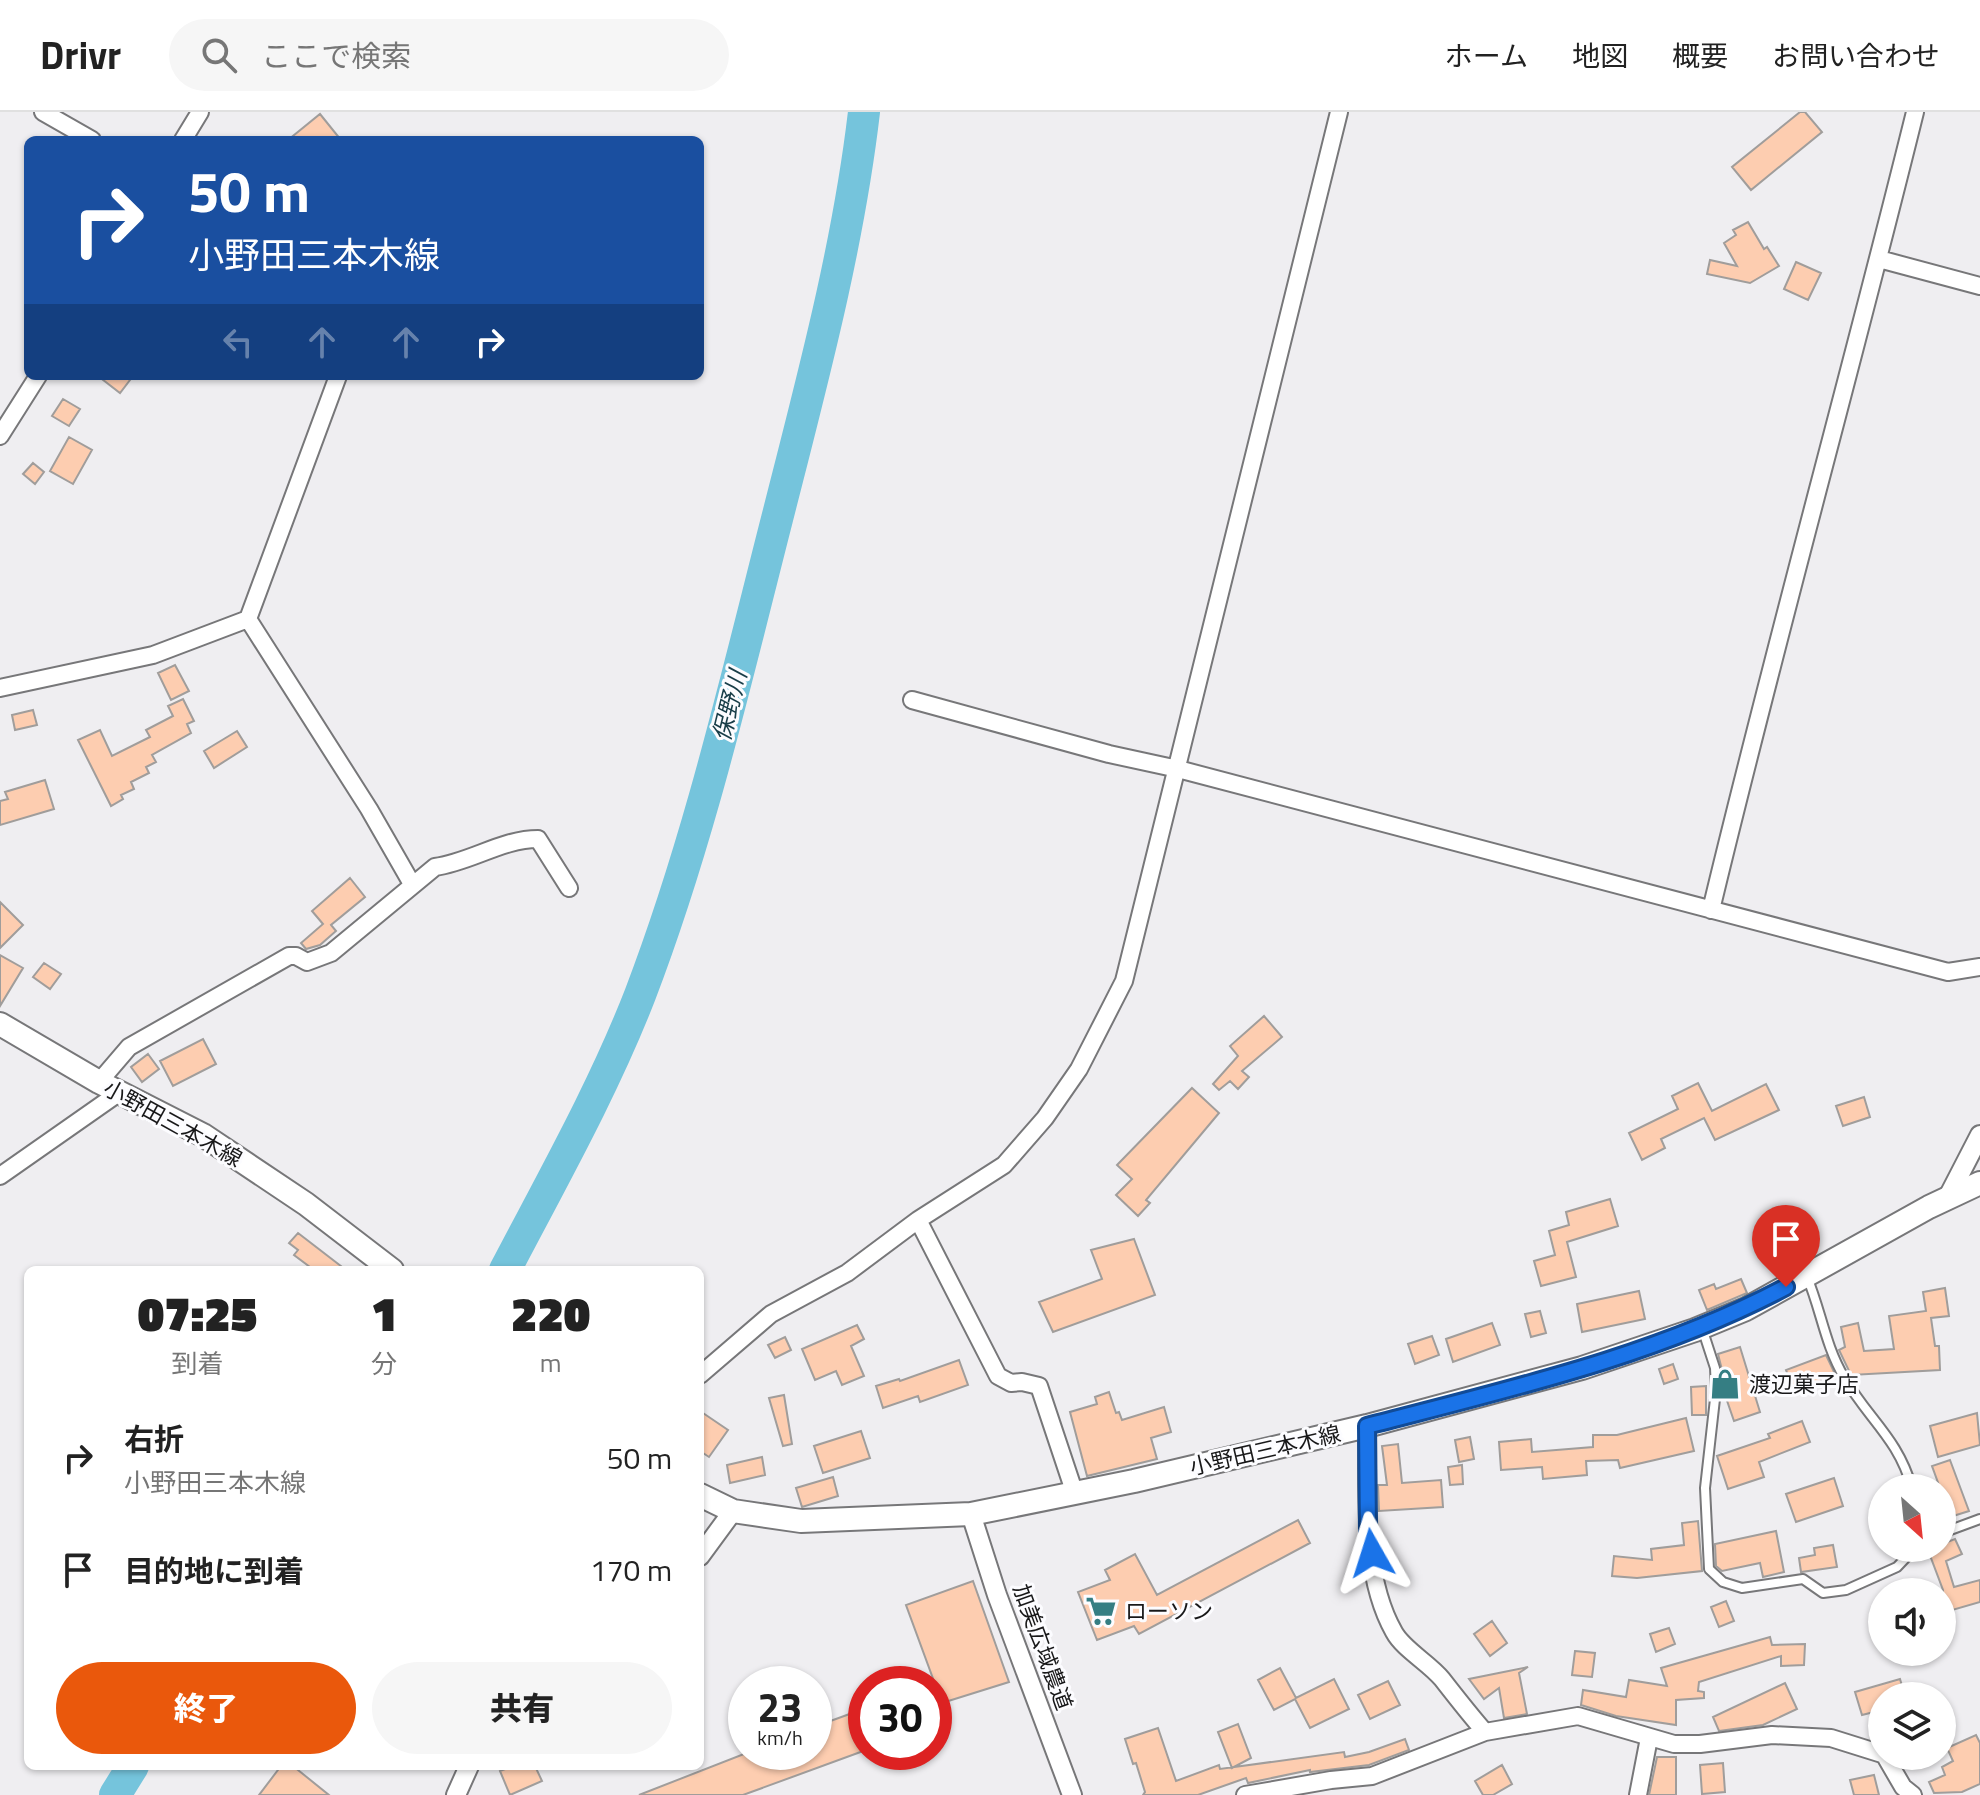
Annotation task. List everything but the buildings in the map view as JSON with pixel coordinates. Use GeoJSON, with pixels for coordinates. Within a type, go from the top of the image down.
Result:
{"type":"FeatureCollection","features":[{"type":"Feature","properties":{"kind":"main road","name":"小野田三本木線"},"geometry":{"type":"LineString","coordinates":[[0,1024],[99,1082],[203,1135],[306,1204],[386,1265]]}},
{"type":"Feature","properties":{"kind":"main road","name":"小野田三本木線"},"geometry":{"type":"LineString","coordinates":[[704,1497],[733,1511],[801,1521],[971,1514],[1075,1494],[1367,1426],[1582,1368],[1702,1327],[1746,1309],[1948,1197],[1979,1186]]}},
{"type":"Feature","properties":{"kind":"street"},"geometry":{"type":"LineString","coordinates":[[43,112],[85,136]]}},
{"type":"Feature","properties":{"kind":"street"},"geometry":{"type":"LineString","coordinates":[[185,136],[200,112]]}},
{"type":"Feature","properties":{"kind":"street"},"geometry":{"type":"LineString","coordinates":[[704,1372],[771,1314],[847,1273],[918,1220],[1004,1165],[1045,1118],[1079,1069],[1124,981],[1339,112]]}},
{"type":"Feature","properties":{"kind":"street"},"geometry":{"type":"LineString","coordinates":[[1711,910],[1749,749],[1915,112]]}},
{"type":"Feature","properties":{"kind":"street"},"geometry":{"type":"LineString","coordinates":[[1879,259],[1980,286]]}},
{"type":"Feature","properties":{"kind":"street"},"geometry":{"type":"LineString","coordinates":[[0,436],[35,380]]}},
{"type":"Feature","properties":{"kind":"street"},"geometry":{"type":"LineString","coordinates":[[0,688],[153,655],[248,619],[337,380]]}},
{"type":"Feature","properties":{"kind":"street"},"geometry":{"type":"LineString","coordinates":[[248,619],[341,764],[412,884]]}},
{"type":"Feature","properties":{"kind":"street"},"geometry":{"type":"LineString","coordinates":[[912,700],[1948,972],[1980,967]]}},
{"type":"Feature","properties":{"kind":"street"},"geometry":{"type":"LineString","coordinates":[[99,1082],[129,1047],[289,956],[307,962],[331,953],[435,867],[454,864],[513,842],[538,839],[569,888]]}},
{"type":"Feature","properties":{"kind":"street"},"geometry":{"type":"LineString","coordinates":[[0,1176],[120,1092]]}},
{"type":"Feature","properties":{"kind":"street"},"geometry":{"type":"LineString","coordinates":[[1948,1197],[1980,1135]]}},
{"type":"Feature","properties":{"kind":"street"},"geometry":{"type":"LineString","coordinates":[[918,1220],[998,1376],[1011,1383],[1039,1386],[1075,1494]]}},
{"type":"Feature","properties":{"kind":"street"},"geometry":{"type":"LineString","coordinates":[[1367,1426],[1368,1531],[1380,1599],[1395,1635],[1442,1679],[1485,1732]]}},
{"type":"Feature","properties":{"kind":"street"},"geometry":{"type":"LineString","coordinates":[[704,1551],[733,1511]]}},
{"type":"Feature","properties":{"kind":"street","name":"加美広域農道"},"geometry":{"type":"LineString","coordinates":[[971,1514],[997,1595],[1072,1795]]}},
{"type":"Feature","properties":{"kind":"street"},"geometry":{"type":"LineString","coordinates":[[1245,1795],[1372,1776],[1485,1732],[1578,1716],[1674,1744],[1772,1735],[1831,1738],[1868,1750]]}},
{"type":"Feature","properties":{"kind":"street"},"geometry":{"type":"LineString","coordinates":[[1638,1795],[1649,1738]]}},
{"type":"Feature","properties":{"kind":"street"},"geometry":{"type":"LineString","coordinates":[[456,1795],[467,1770]]}},
{"type":"Feature","properties":{"kind":"street"},"geometry":{"type":"LineString","coordinates":[[1893,1770],[1903,1787],[1913,1795]]}},
{"type":"Feature","properties":{"kind":"lane"},"geometry":{"type":"LineString","coordinates":[[1807,1276],[1831,1354],[1870,1416],[1887,1434],[1908,1474]]}},
{"type":"Feature","properties":{"kind":"lane"},"geometry":{"type":"LineString","coordinates":[[1702,1327],[1715,1368],[1716,1390],[1705,1488],[1709,1569],[1723,1582],[1742,1588],[1803,1579],[1823,1593],[1846,1590],[1902,1562]]}},
{"type":"Feature","properties":{"kind":"lane"},"geometry":{"type":"LineString","coordinates":[[1956,1528],[1980,1519]]}},
{"type":"Feature","properties":{"kind":"waterway","name":"保野川"},"geometry":{"type":"LineString","coordinates":[[507,1266],[610,1065],[640,995],[681,878],[731,699],[815,367],[848,215],[864,112]]}},
{"type":"Feature","properties":{"kind":"waterway","name":"保野川"},"geometry":{"type":"LineString","coordinates":[[115,1795],[131,1770]]}},
{"type":"Feature","properties":{"kind":"place","name":"渡辺菓子店"},"geometry":{"type":"Point","coordinates":[1725,1384]}},
{"type":"Feature","properties":{"kind":"place","name":"ローソン"},"geometry":{"type":"Point","coordinates":[1101,1611]}},
{"type":"Feature","properties":{"kind":"route"},"geometry":{"type":"LineString","coordinates":[[1372,1553],[1368,1531],[1367,1426],[1582,1368],[1637,1350],[1746,1309],[1786,1287]]}}]}
